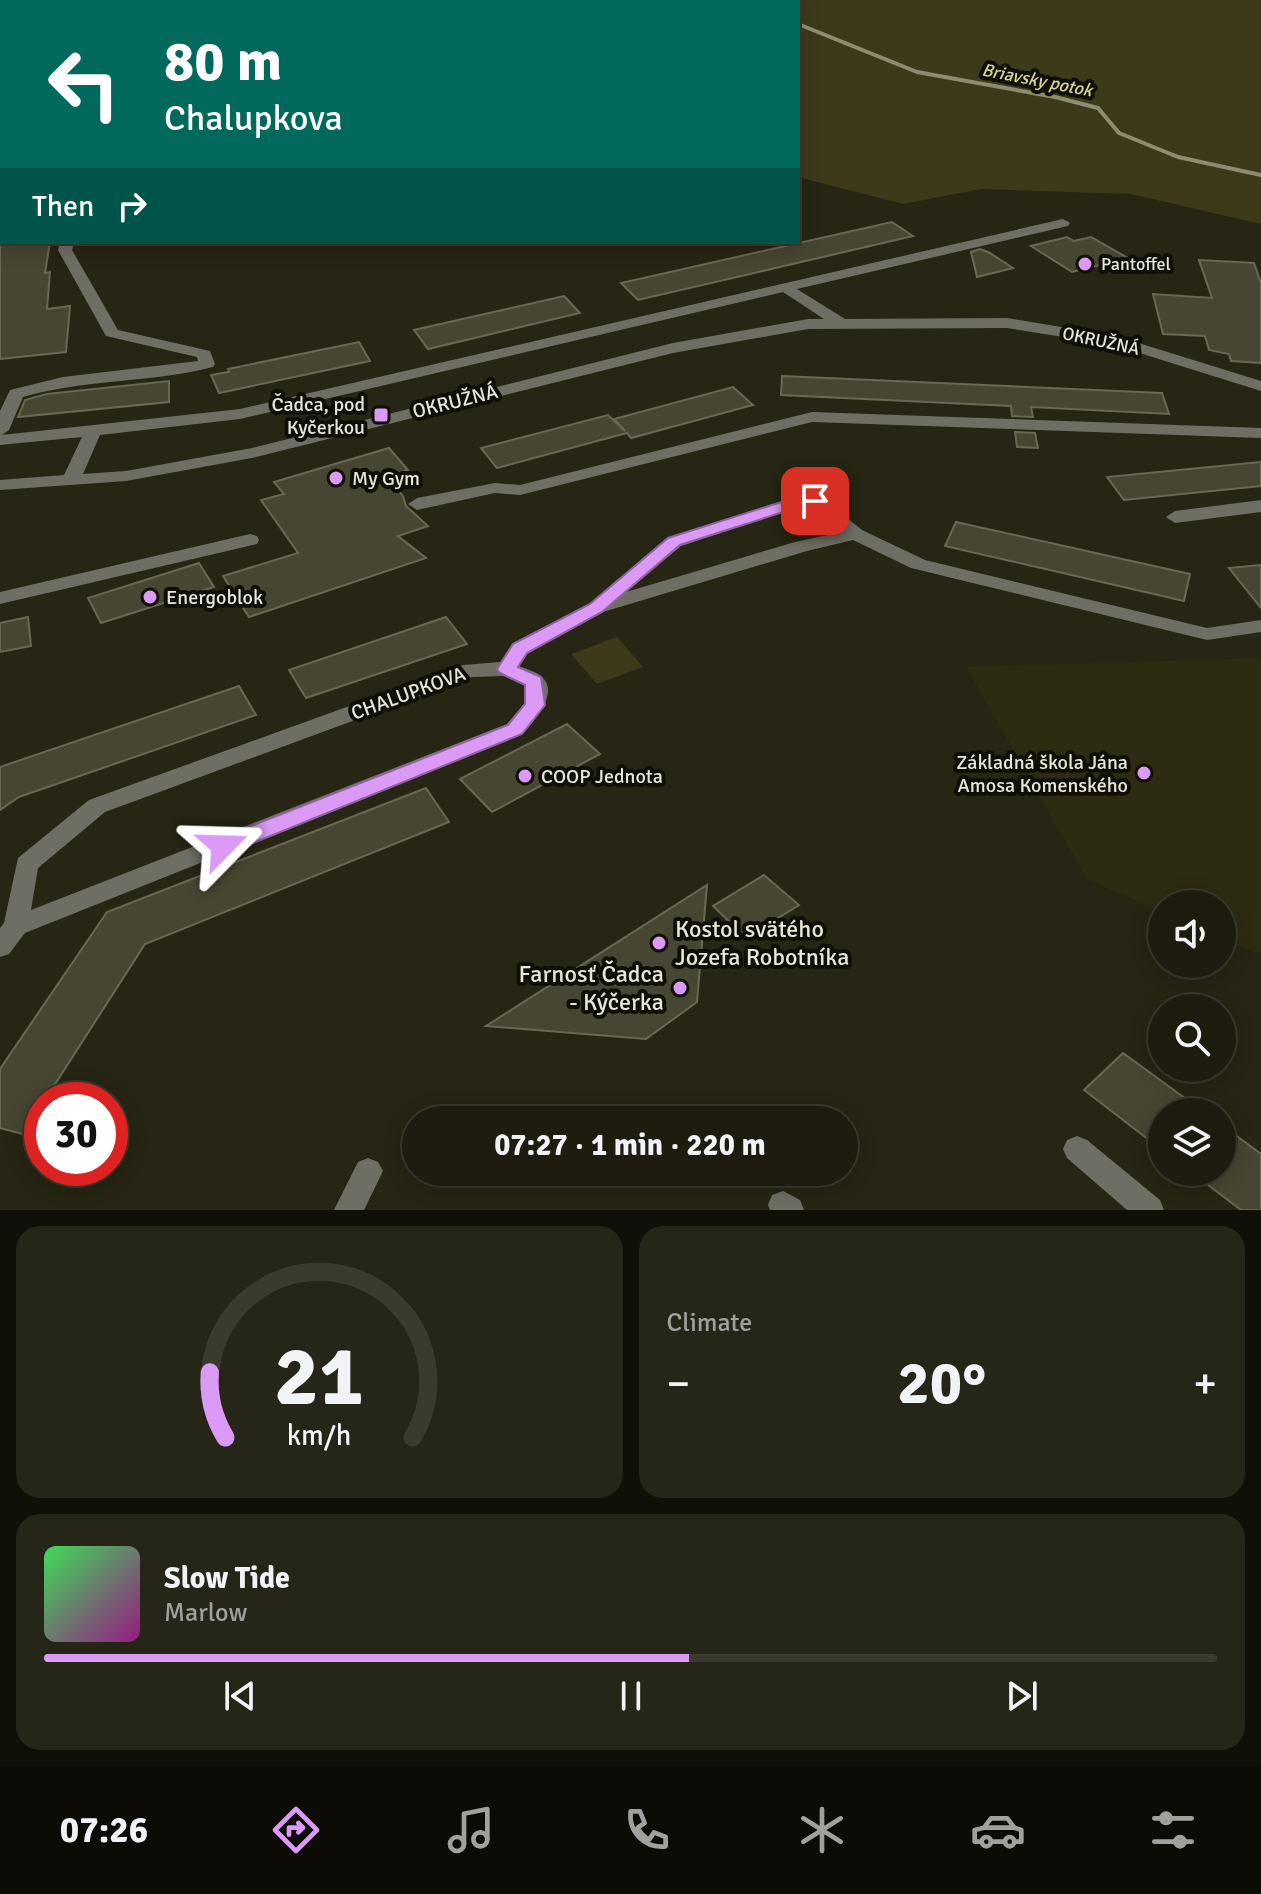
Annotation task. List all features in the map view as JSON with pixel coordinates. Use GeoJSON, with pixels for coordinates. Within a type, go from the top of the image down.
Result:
{"type":"FeatureCollection","features":[{"type":"Feature","properties":{"kind":"street","name":"OKRUŽNÁ"},"geometry":{"type":"LineString","coordinates":[[0,440],[240,414],[1063,223]]}},
{"type":"Feature","properties":{"kind":"street"},"geometry":{"type":"LineString","coordinates":[[0,430],[16,394],[43,384],[182,370],[207,364],[204,354],[112,333],[65,250],[66,244]]}},
{"type":"Feature","properties":{"kind":"street"},"geometry":{"type":"LineString","coordinates":[[785,287],[840,323]]}},
{"type":"Feature","properties":{"kind":"street","name":"OKRUŽNÁ"},"geometry":{"type":"LineString","coordinates":[[0,485],[141,473],[252,453],[673,348],[782,327],[840,323],[1007,323],[1116,341],[1261,386]]}},
{"type":"Feature","properties":{"kind":"street"},"geometry":{"type":"LineString","coordinates":[[417,504],[495,488],[520,490],[812,417],[1261,433]]}},
{"type":"Feature","properties":{"kind":"street"},"geometry":{"type":"LineString","coordinates":[[71,480],[93,431]]}},
{"type":"Feature","properties":{"kind":"street"},"geometry":{"type":"LineString","coordinates":[[596,608],[674,542],[797,502],[815,501],[855,534],[918,564],[1207,634],[1261,626]]}},
{"type":"Feature","properties":{"kind":"street"},"geometry":{"type":"LineString","coordinates":[[1175,517],[1261,506]]}},
{"type":"Feature","properties":{"kind":"street"},"geometry":{"type":"LineString","coordinates":[[16,926],[515,729],[535,705],[535,682],[507,669],[520,648],[596,608],[802,546],[855,534]]}},
{"type":"Feature","properties":{"kind":"street"},"geometry":{"type":"LineString","coordinates":[[0,598],[250,540]]}},
{"type":"Feature","properties":{"kind":"street","name":"CHALUPKOVA"},"geometry":{"type":"LineString","coordinates":[[0,947],[16,926],[27,864],[97,806],[470,670],[507,669]]}},
{"type":"Feature","properties":{"kind":"street"},"geometry":{"type":"LineString","coordinates":[[1077,1149],[1149,1210]]}},
{"type":"Feature","properties":{"kind":"street"},"geometry":{"type":"LineString","coordinates":[[349,1210],[368,1171]]}},
{"type":"Feature","properties":{"kind":"shaded area"},"geometry":{"type":"Polygon","coordinates":[[[800,0],[1261,0],[1261,224],[1131,194],[981,189],[903,204],[800,178],[800,0]]]}},
{"type":"Feature","properties":{"kind":"shaded area"},"geometry":{"type":"Polygon","coordinates":[[[617,637],[643,667],[597,684],[571,654],[617,637]]]}},
{"type":"Feature","properties":{"kind":"shaded area","name":"Základná škola Jána Amosa Komenského"},"geometry":{"type":"Polygon","coordinates":[[[1261,658],[1261,955],[1236,944],[1236,890],[1148,890],[1148,906],[1087,879],[966,667],[1261,658]]]}},
{"type":"Feature","properties":{"kind":"building"},"geometry":{"type":"Polygon","coordinates":[[[892,222],[913,236],[638,300],[621,283],[800,244],[892,222]]]}},
{"type":"Feature","properties":{"kind":"building"},"geometry":{"type":"Polygon","coordinates":[[[1067,237],[1074,241],[1091,237],[1128,258],[1072,272],[1031,246],[1067,237]]]}},
{"type":"Feature","properties":{"kind":"building"},"geometry":{"type":"Polygon","coordinates":[[[50,244],[45,273],[50,272],[47,309],[70,306],[66,352],[0,359],[0,245],[50,244]]]}},
{"type":"Feature","properties":{"kind":"building"},"geometry":{"type":"Polygon","coordinates":[[[980,249],[1013,268],[977,277],[971,252],[980,249]]]}},
{"type":"Feature","properties":{"kind":"building"},"geometry":{"type":"Polygon","coordinates":[[[1199,260],[1254,263],[1261,283],[1261,363],[1231,361],[1229,354],[1209,350],[1205,336],[1163,334],[1153,294],[1212,298],[1199,260]]]}},
{"type":"Feature","properties":{"kind":"building"},"geometry":{"type":"Polygon","coordinates":[[[564,296],[580,313],[428,349],[414,330],[564,296]]]}},
{"type":"Feature","properties":{"kind":"building"},"geometry":{"type":"Polygon","coordinates":[[[359,342],[370,361],[219,393],[211,375],[229,372],[228,369],[359,342]]]}},
{"type":"Feature","properties":{"kind":"building"},"geometry":{"type":"Polygon","coordinates":[[[782,376],[1162,393],[1169,414],[1031,407],[1033,417],[1012,416],[1011,406],[781,395],[782,376]]]}},
{"type":"Feature","properties":{"kind":"building"},"geometry":{"type":"Polygon","coordinates":[[[169,381],[169,402],[18,417],[25,400],[47,394],[169,381]]]}},
{"type":"Feature","properties":{"kind":"building"},"geometry":{"type":"Polygon","coordinates":[[[733,387],[753,405],[631,438],[627,433],[497,468],[481,448],[608,415],[625,431],[614,419],[733,387]]]}},
{"type":"Feature","properties":{"kind":"building"},"geometry":{"type":"Polygon","coordinates":[[[1015,432],[1035,433],[1038,448],[1017,447],[1015,432]]]}},
{"type":"Feature","properties":{"kind":"building"},"geometry":{"type":"Polygon","coordinates":[[[389,448],[408,470],[387,476],[403,496],[406,506],[428,526],[398,536],[426,558],[249,617],[223,576],[298,553],[261,500],[284,494],[274,482],[389,448]]]}},
{"type":"Feature","properties":{"kind":"building"},"geometry":{"type":"Polygon","coordinates":[[[1261,462],[1261,486],[1124,500],[1107,477],[1261,462]]]}},
{"type":"Feature","properties":{"kind":"building"},"geometry":{"type":"Polygon","coordinates":[[[956,522],[1190,574],[1184,601],[945,546],[956,522]]]}},
{"type":"Feature","properties":{"kind":"building","name":"Energoblok"},"geometry":{"type":"Polygon","coordinates":[[[199,563],[214,587],[101,623],[88,598],[199,563]]]}},
{"type":"Feature","properties":{"kind":"building"},"geometry":{"type":"Polygon","coordinates":[[[1261,565],[1261,608],[1229,568],[1261,565]]]}},
{"type":"Feature","properties":{"kind":"building"},"geometry":{"type":"Polygon","coordinates":[[[28,617],[31,646],[0,652],[0,623],[28,617]]]}},
{"type":"Feature","properties":{"kind":"building"},"geometry":{"type":"Polygon","coordinates":[[[446,617],[467,644],[306,698],[289,670],[446,617]]]}},
{"type":"Feature","properties":{"kind":"building"},"geometry":{"type":"Polygon","coordinates":[[[239,686],[256,715],[19,797],[0,810],[0,767],[239,686]]]}},
{"type":"Feature","properties":{"kind":"building","name":"COOP Jednota"},"geometry":{"type":"Polygon","coordinates":[[[567,724],[600,754],[492,812],[460,779],[567,724]]]}},
{"type":"Feature","properties":{"kind":"building"},"geometry":{"type":"Polygon","coordinates":[[[426,788],[449,822],[145,944],[56,1082],[24,1082],[23,1134],[0,1128],[0,1069],[107,912],[426,788]]]}},
{"type":"Feature","properties":{"kind":"building"},"geometry":{"type":"Polygon","coordinates":[[[764,875],[799,905],[746,938],[713,906],[764,875]]]}},
{"type":"Feature","properties":{"kind":"building","name":"Kostol svätého Jozefa Robotníka"},"geometry":{"type":"Polygon","coordinates":[[[707,885],[697,1002],[646,1039],[486,1026],[707,885]]]}},
{"type":"Feature","properties":{"kind":"building"},"geometry":{"type":"Polygon","coordinates":[[[1123,1053],[1148,1071],[1148,1082],[1163,1082],[1185,1098],[1148,1098],[1148,1139],[1084,1090],[1123,1053]]]}},
{"type":"Feature","properties":{"kind":"building"},"geometry":{"type":"Polygon","coordinates":[[[1236,1135],[1261,1154],[1261,1210],[1241,1210],[1209,1186],[1236,1186],[1236,1135]]]}},
{"type":"Feature","properties":{"kind":"waterway","name":"Briavsky potok"},"geometry":{"type":"LineString","coordinates":[[800,25],[917,72],[1055,97],[1098,108],[1119,133],[1178,157],[1261,175]]}},
{"type":"Feature","properties":{"kind":"place","name":"Pantoffel"},"geometry":{"type":"Point","coordinates":[1085,264]}},
{"type":"Feature","properties":{"kind":"place","name":"Čadca, pod Kyčerkou"},"geometry":{"type":"Point","coordinates":[381,415]}},
{"type":"Feature","properties":{"kind":"place","name":"My Gym"},"geometry":{"type":"Point","coordinates":[336,478]}},
{"type":"Feature","properties":{"kind":"place","name":"Energoblok"},"geometry":{"type":"Point","coordinates":[150,597]}},
{"type":"Feature","properties":{"kind":"place","name":"Základná škola Jána Amosa Komenského"},"geometry":{"type":"Point","coordinates":[1144,773]}},
{"type":"Feature","properties":{"kind":"place","name":"COOP Jednota"},"geometry":{"type":"Point","coordinates":[525,776]}},
{"type":"Feature","properties":{"kind":"place","name":"Kostol svätého Jozefa Robotníka"},"geometry":{"type":"Point","coordinates":[659,943]}},
{"type":"Feature","properties":{"kind":"place","name":"Farnosť Čadca - Kýčerka"},"geometry":{"type":"Point","coordinates":[680,988]}},
{"type":"Feature","properties":{"kind":"route"},"geometry":{"type":"LineString","coordinates":[[223,846],[515,729],[535,705],[535,682],[507,669],[520,648],[596,608],[674,542],[797,502],[815,501]]}}]}
